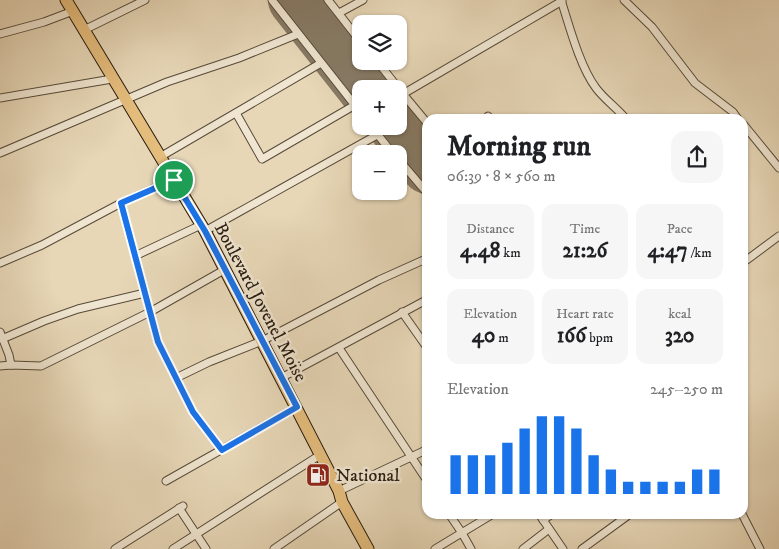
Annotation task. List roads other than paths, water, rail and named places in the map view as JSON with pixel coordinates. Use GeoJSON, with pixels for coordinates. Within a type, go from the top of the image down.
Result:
{"type":"FeatureCollection","features":[{"type":"Feature","properties":{"kind":"main road","name":"Boulevard Jovenel Moïse"},"geometry":{"type":"LineString","coordinates":[[66,0],[203,228],[297,407],[342,502],[368,549]]}},
{"type":"Feature","properties":{"kind":"street"},"geometry":{"type":"LineString","coordinates":[[84,30],[145,0]]}},
{"type":"Feature","properties":{"kind":"street"},"geometry":{"type":"LineString","coordinates":[[272,0],[352,101]]}},
{"type":"Feature","properties":{"kind":"street"},"geometry":{"type":"LineString","coordinates":[[328,0],[352,30]]}},
{"type":"Feature","properties":{"kind":"street"},"geometry":{"type":"LineString","coordinates":[[339,13],[363,0]]}},
{"type":"Feature","properties":{"kind":"street"},"geometry":{"type":"LineString","coordinates":[[624,0],[652,27],[695,83],[734,114]]}},
{"type":"Feature","properties":{"kind":"street"},"geometry":{"type":"LineString","coordinates":[[407,87],[562,1],[576,45],[595,88],[621,114]]}},
{"type":"Feature","properties":{"kind":"street"},"geometry":{"type":"LineString","coordinates":[[0,34],[44,22],[73,11]]}},
{"type":"Feature","properties":{"kind":"street"},"geometry":{"type":"LineString","coordinates":[[0,154],[167,82],[240,58],[298,34]]}},
{"type":"Feature","properties":{"kind":"street"},"geometry":{"type":"LineString","coordinates":[[160,157],[322,63]]}},
{"type":"Feature","properties":{"kind":"street"},"geometry":{"type":"LineString","coordinates":[[384,70],[392,80]]}},
{"type":"Feature","properties":{"kind":"street"},"geometry":{"type":"LineString","coordinates":[[0,98],[112,79]]}},
{"type":"Feature","properties":{"kind":"street"},"geometry":{"type":"LineString","coordinates":[[407,99],[422,117]]}},
{"type":"Feature","properties":{"kind":"street"},"geometry":{"type":"LineString","coordinates":[[236,113],[262,159],[352,107]]}},
{"type":"Feature","properties":{"kind":"street"},"geometry":{"type":"LineString","coordinates":[[748,130],[779,168]]}},
{"type":"Feature","properties":{"kind":"street"},"geometry":{"type":"LineString","coordinates":[[136,256],[203,228],[378,135],[386,145]]}},
{"type":"Feature","properties":{"kind":"street"},"geometry":{"type":"LineString","coordinates":[[407,169],[422,187]]}},
{"type":"Feature","properties":{"kind":"street"},"geometry":{"type":"LineString","coordinates":[[0,263],[42,245],[121,203],[174,180]]}},
{"type":"Feature","properties":{"kind":"street"},"geometry":{"type":"LineString","coordinates":[[121,203],[158,342],[193,412],[222,450]]}},
{"type":"Feature","properties":{"kind":"street"},"geometry":{"type":"LineString","coordinates":[[748,259],[779,236]]}},
{"type":"Feature","properties":{"kind":"street"},"geometry":{"type":"LineString","coordinates":[[176,378],[208,362],[262,341],[378,280],[422,261]]}},
{"type":"Feature","properties":{"kind":"street"},"geometry":{"type":"LineString","coordinates":[[0,366],[41,366],[150,312],[224,270]]}},
{"type":"Feature","properties":{"kind":"street"},"geometry":{"type":"LineString","coordinates":[[11,365],[1,336],[78,308],[146,293]]}},
{"type":"Feature","properties":{"kind":"street"},"geometry":{"type":"LineString","coordinates":[[281,378],[422,303]]}},
{"type":"Feature","properties":{"kind":"street"},"geometry":{"type":"LineString","coordinates":[[402,312],[422,340]]}},
{"type":"Feature","properties":{"kind":"street"},"geometry":{"type":"LineString","coordinates":[[339,348],[422,473]]}},
{"type":"Feature","properties":{"kind":"street"},"geometry":{"type":"LineString","coordinates":[[166,481],[297,407]]}},
{"type":"Feature","properties":{"kind":"street"},"geometry":{"type":"LineString","coordinates":[[338,491],[422,451]]}},
{"type":"Feature","properties":{"kind":"street"},"geometry":{"type":"LineString","coordinates":[[174,549],[320,455]]}},
{"type":"Feature","properties":{"kind":"street"},"geometry":{"type":"LineString","coordinates":[[274,549],[342,502]]}},
{"type":"Feature","properties":{"kind":"street"},"geometry":{"type":"LineString","coordinates":[[115,549],[181,507],[206,549]]}},
{"type":"Feature","properties":{"kind":"street"},"geometry":{"type":"LineString","coordinates":[[453,519],[471,549]]}},
{"type":"Feature","properties":{"kind":"street"},"geometry":{"type":"LineString","coordinates":[[435,549],[484,519]]}},
{"type":"Feature","properties":{"kind":"street"},"geometry":{"type":"LineString","coordinates":[[542,519],[563,549]]}},
{"type":"Feature","properties":{"kind":"street"},"geometry":{"type":"LineString","coordinates":[[582,549],[623,519]]}},
{"type":"Feature","properties":{"kind":"street"},"geometry":{"type":"LineString","coordinates":[[745,519],[760,549]]}},
{"type":"Feature","properties":{"kind":"street"},"geometry":{"type":"LineString","coordinates":[[523,549],[549,528]]}},
{"type":"Feature","properties":{"kind":"place","name":"National"},"geometry":{"type":"Point","coordinates":[318,475]}}]}
